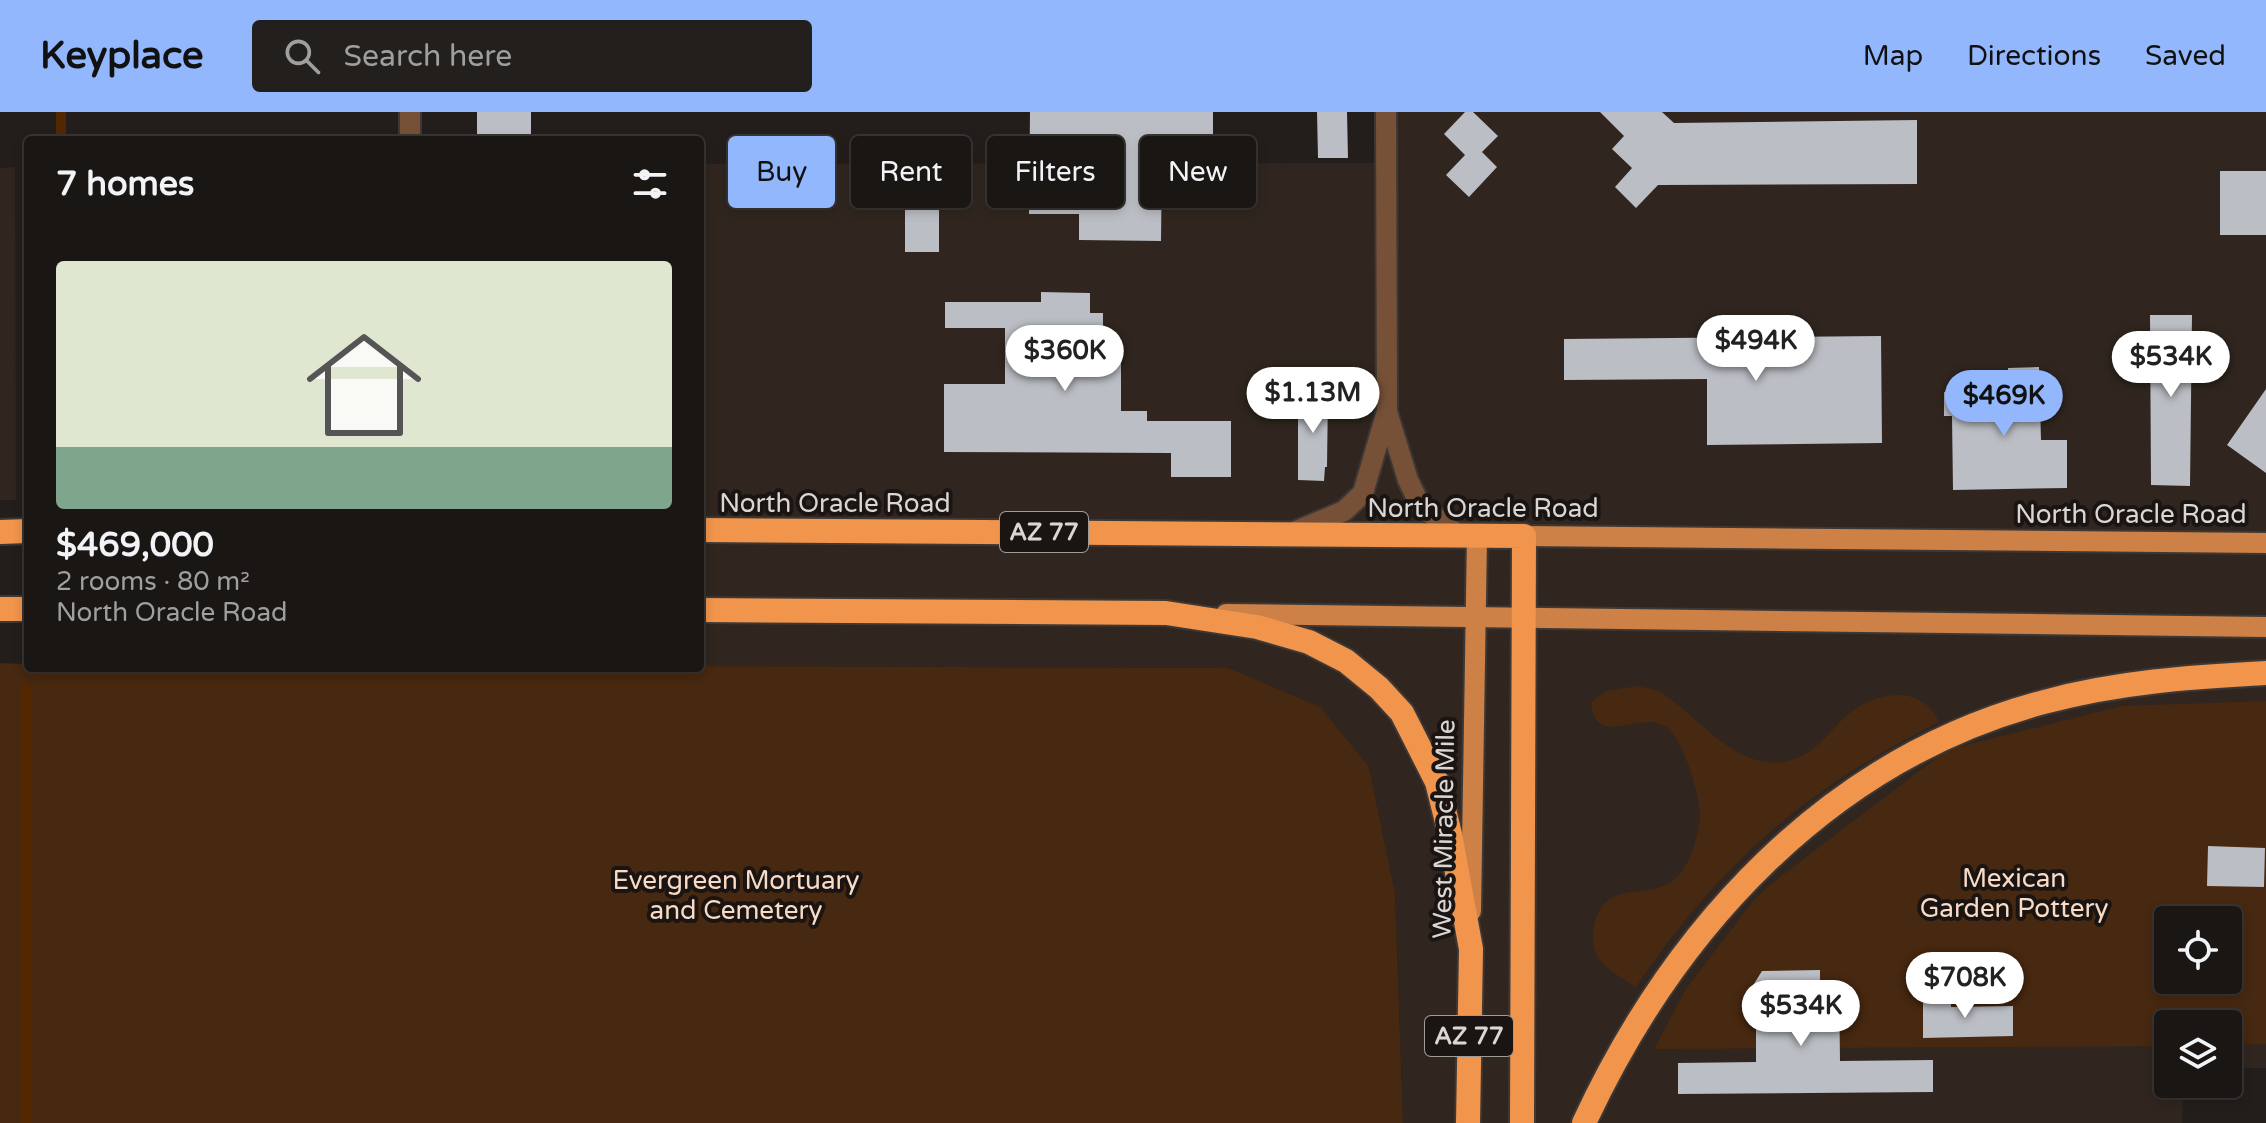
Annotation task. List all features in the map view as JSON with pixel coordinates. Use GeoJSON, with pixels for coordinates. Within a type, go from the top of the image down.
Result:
{"type":"FeatureCollection","features":[{"type":"Feature","properties":{"kind":"highway","name":"North Oracle Road"},"geometry":{"type":"LineString","coordinates":[[704,530],[1524,536]]}},
{"type":"Feature","properties":{"kind":"highway"},"geometry":{"type":"LineString","coordinates":[[0,532],[24,531]]}},
{"type":"Feature","properties":{"kind":"highway","name":"AZ 77"},"geometry":{"type":"LineString","coordinates":[[1522,1123],[1524,536]]}},
{"type":"Feature","properties":{"kind":"highway"},"geometry":{"type":"LineString","coordinates":[[0,609],[24,609]]}},
{"type":"Feature","properties":{"kind":"highway","name":"AZ 77"},"geometry":{"type":"LineString","coordinates":[[704,610],[1166,613],[1257,627],[1309,642],[1346,661],[1379,688],[1409,725],[1437,782],[1471,949]]}},
{"type":"Feature","properties":{"kind":"highway"},"geometry":{"type":"LineString","coordinates":[[1584,1123],[1615,1058],[1639,1017],[1667,974],[1715,913],[1792,837],[1863,785],[1936,741],[2043,702],[2144,681],[2266,673]]}},
{"type":"Feature","properties":{"kind":"highway","name":"West Miracle Mile"},"geometry":{"type":"LineString","coordinates":[[1468,1123],[1471,949]]}},
{"type":"Feature","properties":{"kind":"main road","name":"West Miracle Mile"},"geometry":{"type":"LineString","coordinates":[[1468,535],[1475,617],[1471,949]]}},
{"type":"Feature","properties":{"kind":"main road","name":"North Oracle Road"},"geometry":{"type":"LineString","coordinates":[[1524,536],[2266,543]]}},
{"type":"Feature","properties":{"kind":"main road"},"geometry":{"type":"LineString","coordinates":[[1166,613],[2266,627]]}},
{"type":"Feature","properties":{"kind":"street"},"geometry":{"type":"LineString","coordinates":[[410,112],[410,136]]}},
{"type":"Feature","properties":{"kind":"street"},"geometry":{"type":"LineString","coordinates":[[1286,535],[1344,511],[1363,493],[1387,411],[1386,112]]}},
{"type":"Feature","properties":{"kind":"street"},"geometry":{"type":"LineString","coordinates":[[1387,411],[1408,480],[1420,505],[1468,535]]}},
{"type":"Feature","properties":{"kind":"shaded area"},"geometry":{"type":"Polygon","coordinates":[[[1386,112],[2266,112],[2266,1068],[2242,1068],[2242,1010],[2154,1010],[2154,1098],[2183,1098],[2182,1123],[1403,1123],[1395,893],[1369,767],[1228,668],[704,666],[704,164],[728,164],[728,208],[835,208],[835,164],[851,164],[851,208],[971,208],[971,164],[987,164],[987,208],[1124,208],[1124,163],[1140,163],[1140,208],[1256,208],[1256,163],[1386,163],[1386,112]]]}},
{"type":"Feature","properties":{"kind":"shaded area"},"geometry":{"type":"Polygon","coordinates":[[[15,167],[16,500],[0,500],[0,168],[15,167]]]}},
{"type":"Feature","properties":{"kind":"green space","name":"Evergreen Mortuary and Cemetery"},"geometry":{"type":"Polygon","coordinates":[[[0,663],[24,664],[24,672],[704,672],[704,666],[1228,668],[1320,707],[1369,767],[1395,893],[1403,1123],[0,1123],[0,663]]]}},
{"type":"Feature","properties":{"kind":"green space"},"geometry":{"type":"Polygon","coordinates":[[[1638,686],[1662,693],[1736,751],[1770,763],[1788,761],[1808,752],[1855,709],[1878,698],[1913,697],[1932,711],[1939,722],[1847,774],[1769,833],[1733,866],[1700,903],[1636,987],[1608,969],[1597,955],[1593,935],[1597,915],[1612,898],[1666,885],[1678,876],[1693,849],[1700,816],[1689,768],[1672,732],[1655,722],[1609,726],[1601,724],[1594,716],[1591,702],[1606,691],[1638,686]]]}},
{"type":"Feature","properties":{"kind":"green space","name":"Mexican Garden Pottery"},"geometry":{"type":"Polygon","coordinates":[[[2266,701],[2266,1044],[2242,1045],[2242,1010],[2154,1010],[2154,1046],[1654,1049],[1686,989],[1752,902],[1772,883],[1947,750],[2122,706],[2266,701]]]}},
{"type":"Feature","properties":{"kind":"building"},"geometry":{"type":"Polygon","coordinates":[[[477,112],[531,112],[531,136],[477,136],[477,112]]]}},
{"type":"Feature","properties":{"kind":"building"},"geometry":{"type":"Polygon","coordinates":[[[1030,112],[1213,112],[1213,136],[1140,136],[1140,208],[1161,208],[1161,241],[1079,240],[1079,214],[1029,214],[1029,208],[1124,208],[1124,136],[1030,136],[1030,112]]]}},
{"type":"Feature","properties":{"kind":"building"},"geometry":{"type":"Polygon","coordinates":[[[1317,112],[1347,112],[1348,158],[1318,158],[1317,112]]]}},
{"type":"Feature","properties":{"kind":"building"},"geometry":{"type":"Polygon","coordinates":[[[1465,112],[1473,112],[1498,136],[1482,152],[1497,167],[1469,197],[1446,175],[1465,155],[1444,134],[1465,112]]]}},
{"type":"Feature","properties":{"kind":"building"},"geometry":{"type":"Polygon","coordinates":[[[1600,112],[1662,112],[1674,123],[1917,120],[1917,184],[1658,185],[1636,208],[1615,187],[1632,168],[1612,149],[1624,136],[1600,112]]]}},
{"type":"Feature","properties":{"kind":"building"},"geometry":{"type":"Polygon","coordinates":[[[2220,171],[2266,171],[2266,235],[2220,235],[2220,171]]]}},
{"type":"Feature","properties":{"kind":"building"},"geometry":{"type":"Polygon","coordinates":[[[905,208],[939,208],[939,252],[905,252],[905,208]]]}},
{"type":"Feature","properties":{"kind":"building"},"geometry":{"type":"Polygon","coordinates":[[[1041,292],[1090,293],[1090,313],[1103,313],[1103,353],[1121,353],[1121,411],[1147,411],[1147,421],[1231,421],[1231,477],[1171,477],[1171,453],[944,452],[944,384],[1005,384],[1005,328],[945,328],[945,302],[1041,302],[1041,292]]]}},
{"type":"Feature","properties":{"kind":"building"},"geometry":{"type":"Polygon","coordinates":[[[2150,315],[2192,315],[2190,486],[2151,485],[2150,315]]]}},
{"type":"Feature","properties":{"kind":"building"},"geometry":{"type":"Polygon","coordinates":[[[1881,336],[1882,443],[1707,445],[1707,379],[1564,380],[1564,339],[1881,336]]]}},
{"type":"Feature","properties":{"kind":"building"},"geometry":{"type":"Polygon","coordinates":[[[2039,367],[2041,440],[2067,440],[2067,488],[1953,490],[1952,416],[1944,416],[1944,392],[2008,389],[2008,368],[2039,367]]]}},
{"type":"Feature","properties":{"kind":"building"},"geometry":{"type":"Polygon","coordinates":[[[2266,389],[2266,473],[2227,445],[2266,389]]]}},
{"type":"Feature","properties":{"kind":"building"},"geometry":{"type":"Polygon","coordinates":[[[1298,391],[1328,392],[1324,481],[1298,480],[1298,391]]]}},
{"type":"Feature","properties":{"kind":"building"},"geometry":{"type":"Polygon","coordinates":[[[2208,846],[2265,848],[2264,887],[2207,886],[2208,846]]]}},
{"type":"Feature","properties":{"kind":"building"},"geometry":{"type":"Polygon","coordinates":[[[1820,970],[1820,983],[1839,982],[1840,1061],[1933,1060],[1933,1092],[1678,1094],[1678,1063],[1756,1062],[1756,1024],[1742,1003],[1762,971],[1820,970]]]}},
{"type":"Feature","properties":{"kind":"building"},"geometry":{"type":"Polygon","coordinates":[[[1951,996],[1951,1007],[2013,1006],[2013,1036],[1923,1038],[1923,997],[1951,996]]]}},
{"type":"Feature","properties":{"kind":"waterway"},"geometry":{"type":"LineString","coordinates":[[61,112],[61,136]]}},
{"type":"Feature","properties":{"kind":"waterway"},"geometry":{"type":"LineString","coordinates":[[26,688],[26,1123]]}}]}
